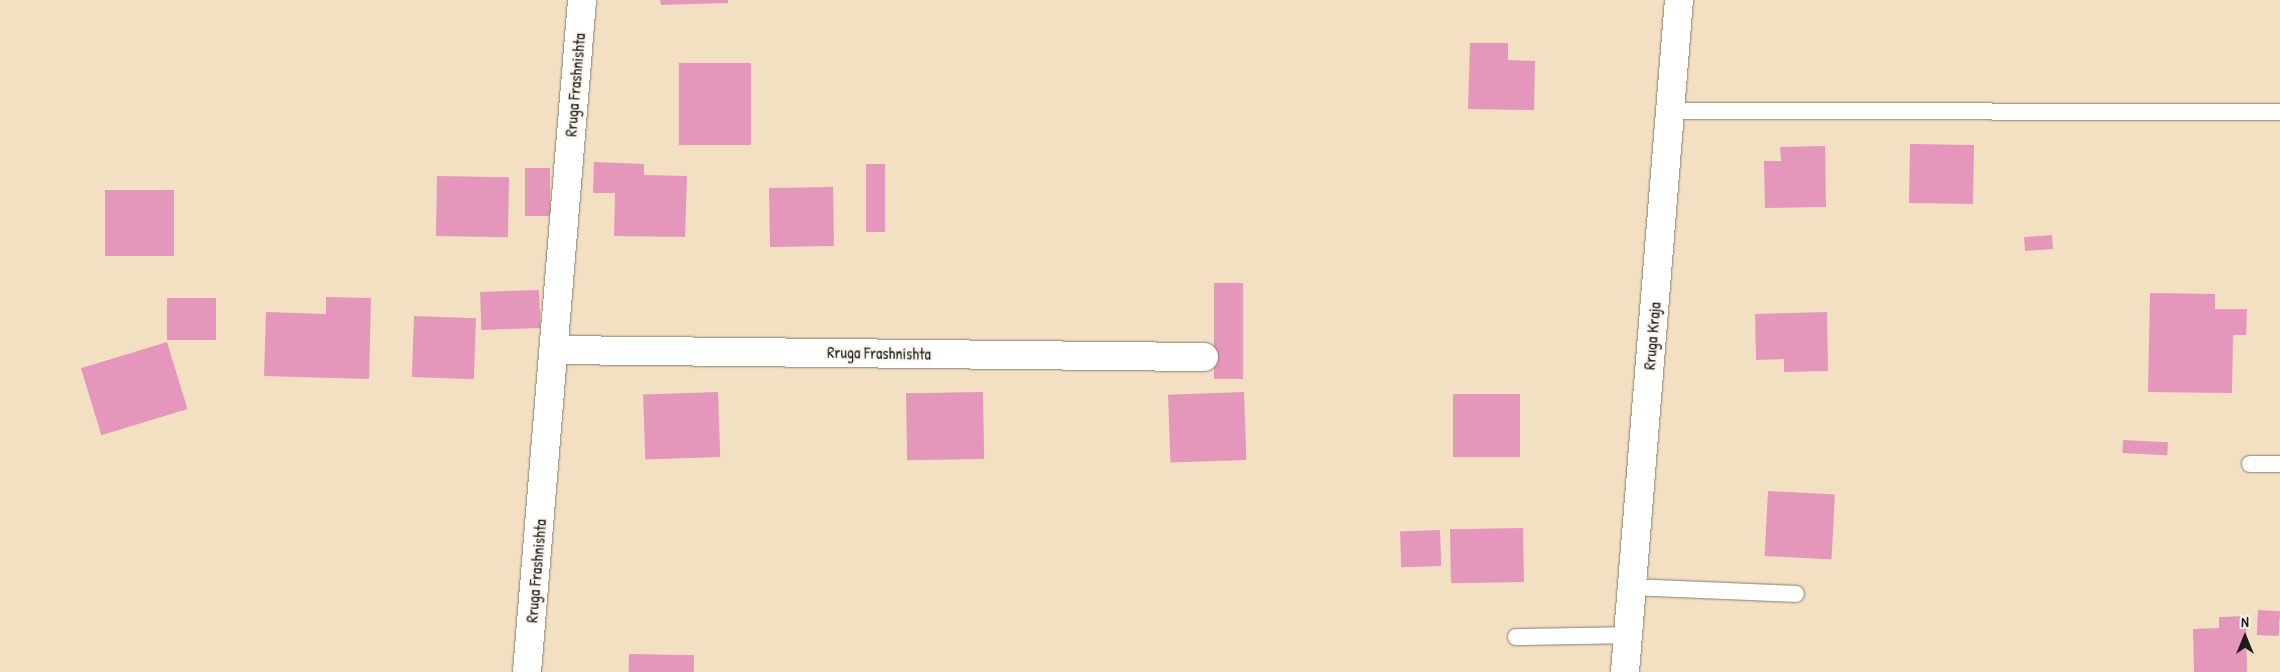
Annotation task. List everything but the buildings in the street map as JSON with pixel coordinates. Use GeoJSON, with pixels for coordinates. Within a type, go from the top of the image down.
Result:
{"type":"FeatureCollection","features":[{"type":"Feature","properties":{"kind":"street","name":"Rruga Frashnishta"},"geometry":{"type":"LineString","coordinates":[[527,672],[582,0]]}},
{"type":"Feature","properties":{"kind":"street","name":"Rruga Kraja"},"geometry":{"type":"LineString","coordinates":[[1625,672],[1679,0]]}},
{"type":"Feature","properties":{"kind":"street","name":"Rruga Frashnishta"},"geometry":{"type":"LineString","coordinates":[[554,350],[1204,357]]}},
{"type":"Feature","properties":{"kind":"lane"},"geometry":{"type":"LineString","coordinates":[[1669,111],[2280,112]]}},
{"type":"Feature","properties":{"kind":"lane"},"geometry":{"type":"LineString","coordinates":[[2250,464],[2280,464]]}},
{"type":"Feature","properties":{"kind":"lane"},"geometry":{"type":"LineString","coordinates":[[1632,587],[1796,594]]}},
{"type":"Feature","properties":{"kind":"lane"},"geometry":{"type":"LineString","coordinates":[[1516,636],[1628,635]]}}]}
